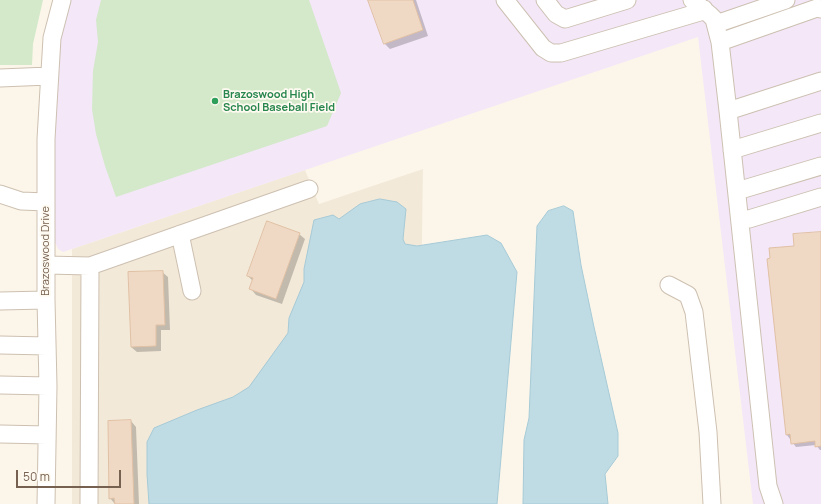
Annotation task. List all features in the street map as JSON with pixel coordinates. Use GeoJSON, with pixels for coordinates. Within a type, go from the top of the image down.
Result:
{"type":"FeatureCollection","features":[{"type":"Feature","properties":{"kind":"street","name":"Brazoswood Drive"},"geometry":{"type":"LineString","coordinates":[[46,504],[48,386],[46,300],[46,139],[52,38],[62,0]]}},
{"type":"Feature","properties":{"kind":"street"},"geometry":{"type":"LineString","coordinates":[[505,0],[543,48],[551,53],[569,51],[700,12],[698,5]]}},
{"type":"Feature","properties":{"kind":"street"},"geometry":{"type":"LineString","coordinates":[[545,0],[556,14],[565,18],[626,0]]}},
{"type":"Feature","properties":{"kind":"street"},"geometry":{"type":"LineString","coordinates":[[716,24],[786,0]]}},
{"type":"Feature","properties":{"kind":"street"},"geometry":{"type":"LineString","coordinates":[[698,5],[710,14],[716,24],[720,42],[768,486],[774,504]]}},
{"type":"Feature","properties":{"kind":"street"},"geometry":{"type":"LineString","coordinates":[[720,42],[817,8],[821,9]]}},
{"type":"Feature","properties":{"kind":"street"},"geometry":{"type":"LineString","coordinates":[[0,78],[49,76]]}},
{"type":"Feature","properties":{"kind":"street"},"geometry":{"type":"LineString","coordinates":[[728,111],[821,81]]}},
{"type":"Feature","properties":{"kind":"street"},"geometry":{"type":"LineString","coordinates":[[732,150],[821,123]]}},
{"type":"Feature","properties":{"kind":"street"},"geometry":{"type":"LineString","coordinates":[[737,191],[821,166]]}},
{"type":"Feature","properties":{"kind":"street"},"geometry":{"type":"LineString","coordinates":[[46,265],[90,266],[309,188]]}},
{"type":"Feature","properties":{"kind":"street"},"geometry":{"type":"LineString","coordinates":[[0,194],[21,201],[46,202]]}},
{"type":"Feature","properties":{"kind":"street"},"geometry":{"type":"LineString","coordinates":[[740,220],[748,219],[821,197]]}},
{"type":"Feature","properties":{"kind":"street"},"geometry":{"type":"LineString","coordinates":[[180,234],[192,291]]}},
{"type":"Feature","properties":{"kind":"street"},"geometry":{"type":"LineString","coordinates":[[89,504],[90,266]]}},
{"type":"Feature","properties":{"kind":"street"},"geometry":{"type":"LineString","coordinates":[[669,285],[688,295],[694,312],[708,432],[712,504]]}},
{"type":"Feature","properties":{"kind":"street"},"geometry":{"type":"LineString","coordinates":[[0,301],[46,300]]}},
{"type":"Feature","properties":{"kind":"street"},"geometry":{"type":"LineString","coordinates":[[0,346],[47,346]]}},
{"type":"Feature","properties":{"kind":"street"},"geometry":{"type":"LineString","coordinates":[[0,385],[48,386]]}},
{"type":"Feature","properties":{"kind":"street"},"geometry":{"type":"LineString","coordinates":[[0,434],[47,435]]}},
{"type":"Feature","properties":{"kind":"shaded area"},"geometry":{"type":"Polygon","coordinates":[[[70,0],[821,0],[821,504],[753,504],[698,37],[63,252],[58,249],[55,242],[55,136],[61,29],[70,0]]]}},
{"type":"Feature","properties":{"kind":"shaded area"},"geometry":{"type":"Polygon","coordinates":[[[423,169],[418,504],[72,504],[72,249],[305,170],[319,204],[423,169]]]}},
{"type":"Feature","properties":{"kind":"green space"},"geometry":{"type":"Polygon","coordinates":[[[0,0],[43,0],[33,44],[32,65],[0,65],[0,0]]]}},
{"type":"Feature","properties":{"kind":"green space","name":"Brazoswood High School Baseball Field"},"geometry":{"type":"Polygon","coordinates":[[[101,0],[309,0],[341,93],[327,126],[116,197],[96,134],[92,109],[93,71],[98,42],[96,20],[101,0]]]}},
{"type":"Feature","properties":{"kind":"water"},"geometry":{"type":"Polygon","coordinates":[[[380,199],[397,202],[406,209],[403,239],[405,244],[417,246],[487,235],[501,243],[517,272],[497,504],[149,504],[147,442],[154,428],[233,397],[249,387],[288,333],[289,318],[304,282],[304,269],[314,220],[333,215],[339,219],[360,204],[380,199]]]}},
{"type":"Feature","properties":{"kind":"water"},"geometry":{"type":"Polygon","coordinates":[[[564,206],[573,211],[581,265],[618,433],[618,456],[605,474],[608,504],[523,504],[524,440],[529,418],[537,226],[548,211],[564,206]]]}},
{"type":"Feature","properties":{"kind":"building"},"geometry":{"type":"Polygon","coordinates":[[[368,0],[413,0],[423,30],[384,44],[368,0]]]}},
{"type":"Feature","properties":{"kind":"building"},"geometry":{"type":"Polygon","coordinates":[[[267,221],[300,233],[276,299],[249,289],[253,278],[247,276],[267,221]]]}},
{"type":"Feature","properties":{"kind":"building"},"geometry":{"type":"Polygon","coordinates":[[[821,232],[821,446],[815,447],[815,441],[791,444],[790,434],[786,435],[767,259],[770,258],[769,248],[794,246],[793,234],[821,232]]]}},
{"type":"Feature","properties":{"kind":"building"},"geometry":{"type":"Polygon","coordinates":[[[163,271],[165,325],[156,325],[156,346],[131,347],[128,272],[163,271]]]}},
{"type":"Feature","properties":{"kind":"building"},"geometry":{"type":"Polygon","coordinates":[[[131,420],[134,504],[115,504],[114,498],[109,499],[108,421],[131,420]]]}},
{"type":"Feature","properties":{"kind":"place","name":"Brazoswood High School Baseball Field"},"geometry":{"type":"Point","coordinates":[215,101]}}]}
